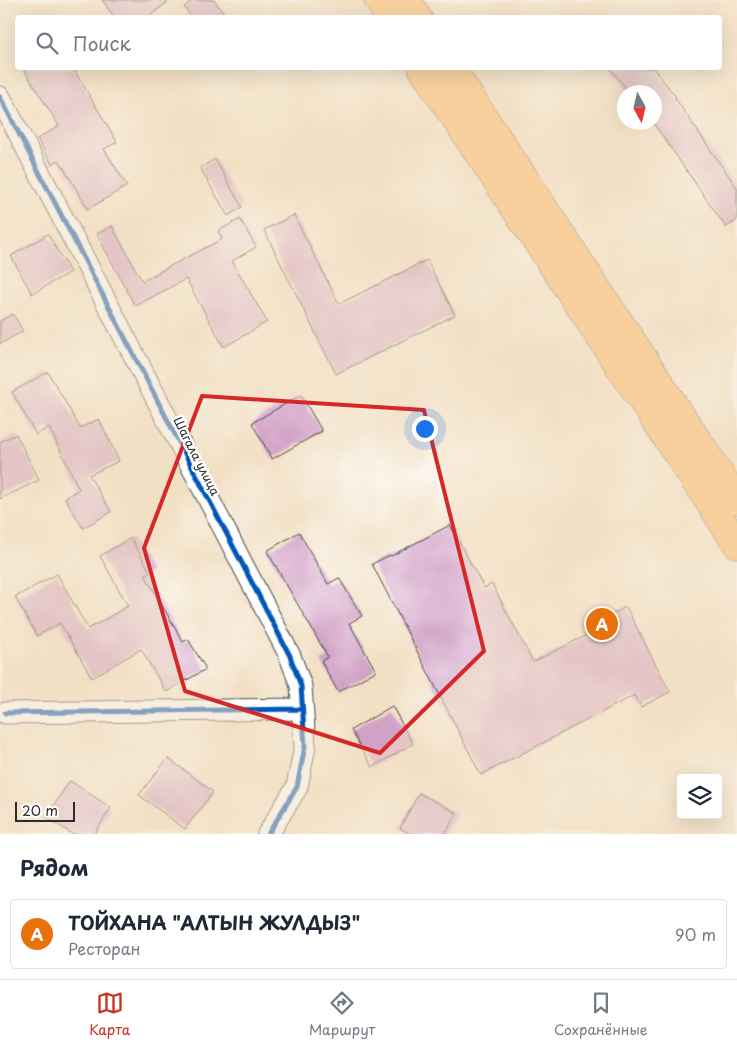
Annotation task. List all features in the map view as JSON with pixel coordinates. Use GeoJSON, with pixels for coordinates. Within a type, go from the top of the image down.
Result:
{"type":"FeatureCollection","features":[{"type":"Feature","properties":{"kind":"highway"},"geometry":{"type":"LineString","coordinates":[[378,0],[388,15]]}},
{"type":"Feature","properties":{"kind":"highway"},"geometry":{"type":"LineString","coordinates":[[407,0],[416,15]]}},
{"type":"Feature","properties":{"kind":"highway"},"geometry":{"type":"LineString","coordinates":[[423,70],[737,544]]}},
{"type":"Feature","properties":{"kind":"highway"},"geometry":{"type":"LineString","coordinates":[[452,70],[737,500]]}},
{"type":"Feature","properties":{"kind":"street","name":"Шагала улица"},"geometry":{"type":"LineString","coordinates":[[0,97],[290,656],[301,686],[305,746],[297,786],[268,834]]}},
{"type":"Feature","properties":{"kind":"street"},"geometry":{"type":"LineString","coordinates":[[2,712],[302,709]]}},
{"type":"Feature","properties":{"kind":"highlighted area"},"geometry":{"type":"Polygon","coordinates":[[[202,396],[424,410],[484,651],[380,753],[185,691],[144,548],[202,396]]]}},
{"type":"Feature","properties":{"kind":"building"},"geometry":{"type":"Polygon","coordinates":[[[102,0],[170,0],[151,15],[113,15],[102,0]]]}},
{"type":"Feature","properties":{"kind":"building"},"geometry":{"type":"Polygon","coordinates":[[[193,0],[214,0],[226,15],[190,15],[184,7],[193,0]]]}},
{"type":"Feature","properties":{"kind":"building"},"geometry":{"type":"Polygon","coordinates":[[[24,70],[74,70],[117,142],[104,149],[127,186],[88,209],[59,160],[52,164],[37,139],[59,126],[24,70]]]}},
{"type":"Feature","properties":{"kind":"building"},"geometry":{"type":"Polygon","coordinates":[[[612,70],[655,70],[676,97],[737,188],[737,220],[726,227],[658,130],[662,130],[662,85],[623,85],[612,70]]]}},
{"type":"Feature","properties":{"kind":"building"},"geometry":{"type":"Polygon","coordinates":[[[215,159],[242,207],[228,216],[200,168],[215,159]]]}},
{"type":"Feature","properties":{"kind":"building"},"geometry":{"type":"Polygon","coordinates":[[[294,215],[339,304],[427,260],[455,315],[336,374],[264,230],[294,215]]]}},
{"type":"Feature","properties":{"kind":"building"},"geometry":{"type":"Polygon","coordinates":[[[240,219],[256,247],[232,261],[267,322],[224,347],[186,279],[135,306],[97,234],[112,226],[142,281],[222,239],[218,231],[240,219]]]}},
{"type":"Feature","properties":{"kind":"building"},"geometry":{"type":"Polygon","coordinates":[[[48,234],[70,272],[32,294],[11,256],[48,234]]]}},
{"type":"Feature","properties":{"kind":"building"},"geometry":{"type":"Polygon","coordinates":[[[13,314],[23,331],[0,344],[0,321],[13,314]]]}},
{"type":"Feature","properties":{"kind":"building"},"geometry":{"type":"Polygon","coordinates":[[[48,372],[80,428],[99,419],[119,461],[89,475],[111,512],[83,528],[65,498],[79,489],[49,427],[36,435],[12,392],[48,372]]]}},
{"type":"Feature","properties":{"kind":"building"},"geometry":{"type":"Polygon","coordinates":[[[301,395],[322,431],[272,459],[252,423],[301,395]]]}},
{"type":"Feature","properties":{"kind":"building"},"geometry":{"type":"Polygon","coordinates":[[[16,434],[39,480],[0,499],[0,442],[16,434]]]}},
{"type":"Feature","properties":{"kind":"building"},"geometry":{"type":"Polygon","coordinates":[[[450,525],[484,588],[492,584],[533,662],[587,635],[583,629],[626,607],[670,692],[641,707],[635,695],[481,775],[372,564],[450,525]]]}},
{"type":"Feature","properties":{"kind":"building"},"geometry":{"type":"Polygon","coordinates":[[[299,532],[328,584],[339,578],[362,616],[349,623],[376,671],[338,692],[321,661],[328,657],[267,551],[299,532]]]}},
{"type":"Feature","properties":{"kind":"building"},"geometry":{"type":"Polygon","coordinates":[[[131,538],[150,572],[145,575],[183,642],[188,639],[206,669],[166,692],[141,649],[92,678],[60,623],[37,636],[15,597],[57,574],[88,629],[128,606],[100,556],[131,538]]]}},
{"type":"Feature","properties":{"kind":"building"},"geometry":{"type":"Polygon","coordinates":[[[392,706],[413,744],[372,767],[351,730],[392,706]]]}},
{"type":"Feature","properties":{"kind":"building"},"geometry":{"type":"Polygon","coordinates":[[[168,758],[213,792],[185,829],[139,795],[168,758]]]}},
{"type":"Feature","properties":{"kind":"building"},"geometry":{"type":"Polygon","coordinates":[[[70,781],[111,808],[94,834],[72,834],[46,817],[70,781]]]}},
{"type":"Feature","properties":{"kind":"building"},"geometry":{"type":"Polygon","coordinates":[[[419,793],[457,813],[445,834],[410,834],[400,828],[419,793]]]}},
{"type":"Feature","properties":{"kind":"cycle path"},"geometry":{"type":"LineString","coordinates":[[0,97],[290,656],[301,686],[305,746],[297,787],[268,834]]}},
{"type":"Feature","properties":{"kind":"cycle path"},"geometry":{"type":"LineString","coordinates":[[5,713],[302,709]]}},
{"type":"Feature","properties":{"kind":"place","name":"ТОЙХАНА \"АЛТЫН ЖУЛДЫЗ\""},"geometry":{"type":"Point","coordinates":[602,624]}}]}
